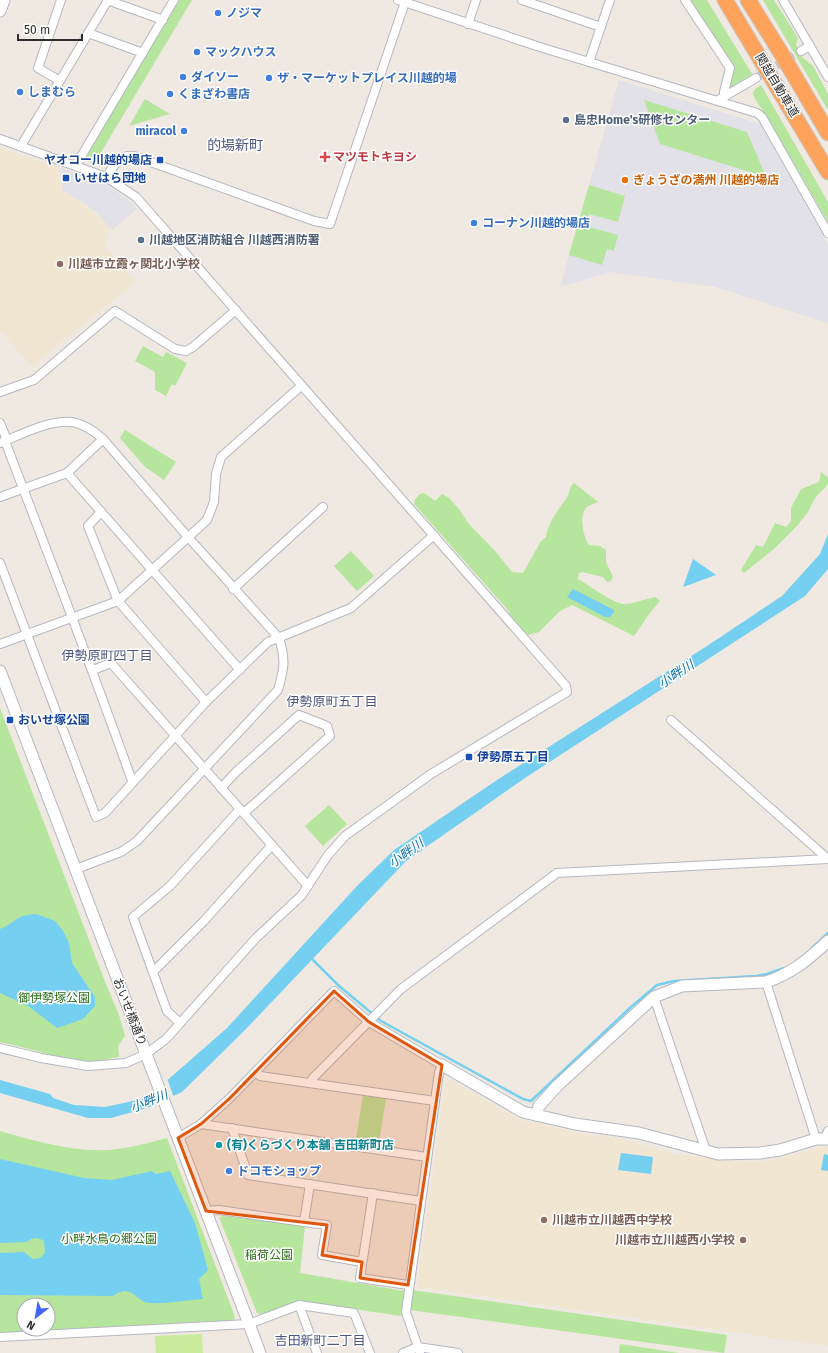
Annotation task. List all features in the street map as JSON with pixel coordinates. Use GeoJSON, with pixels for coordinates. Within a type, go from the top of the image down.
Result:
{"type":"FeatureCollection","features":[{"type":"Feature","properties":{"kind":"highway","name":"関越自動車道"},"geometry":{"type":"LineString","coordinates":[[725,0],[828,172]]}},
{"type":"Feature","properties":{"kind":"highway","name":"関越自動車道"},"geometry":{"type":"LineString","coordinates":[[748,0],[828,133]]}},
{"type":"Feature","properties":{"kind":"street"},"geometry":{"type":"LineString","coordinates":[[0,11],[4,0]]}},
{"type":"Feature","properties":{"kind":"street"},"geometry":{"type":"LineString","coordinates":[[60,81],[38,68],[61,0]]}},
{"type":"Feature","properties":{"kind":"street"},"geometry":{"type":"LineString","coordinates":[[21,146],[108,0],[163,20]]}},
{"type":"Feature","properties":{"kind":"street"},"geometry":{"type":"LineString","coordinates":[[76,165],[174,0]]}},
{"type":"Feature","properties":{"kind":"street"},"geometry":{"type":"LineString","coordinates":[[468,24],[476,0]]}},
{"type":"Feature","properties":{"kind":"street"},"geometry":{"type":"LineString","coordinates":[[522,0],[601,27]]}},
{"type":"Feature","properties":{"kind":"street"},"geometry":{"type":"LineString","coordinates":[[589,62],[610,0]]}},
{"type":"Feature","properties":{"kind":"street"},"geometry":{"type":"LineString","coordinates":[[685,0],[730,68],[721,99]]}},
{"type":"Feature","properties":{"kind":"street"},"geometry":{"type":"LineString","coordinates":[[783,0],[828,77]]}},
{"type":"Feature","properties":{"kind":"street"},"geometry":{"type":"LineString","coordinates":[[106,177],[119,159],[126,155],[134,156],[314,221],[330,224],[401,1],[589,62],[721,99],[757,113],[762,117],[828,233]]}},
{"type":"Feature","properties":{"kind":"street"},"geometry":{"type":"LineString","coordinates":[[88,33],[143,52]]}},
{"type":"Feature","properties":{"kind":"street"},"geometry":{"type":"LineString","coordinates":[[801,51],[810,46]]}},
{"type":"Feature","properties":{"kind":"street"},"geometry":{"type":"LineString","coordinates":[[721,99],[756,78]]}},
{"type":"Feature","properties":{"kind":"street"},"geometry":{"type":"LineString","coordinates":[[0,139],[106,177],[126,189],[141,202],[566,686],[567,692],[432,774],[345,836],[328,855],[308,886],[256,938],[148,1058],[126,1063],[88,1066],[48,1060],[0,1048]]}},
{"type":"Feature","properties":{"kind":"street"},"geometry":{"type":"LineString","coordinates":[[0,392],[34,380],[115,311],[175,349],[186,351],[193,347],[236,310]]}},
{"type":"Feature","properties":{"kind":"street"},"geometry":{"type":"LineString","coordinates":[[0,644],[118,601],[207,520],[214,502],[216,474],[221,457],[301,386]]}},
{"type":"Feature","properties":{"kind":"street"},"geometry":{"type":"LineString","coordinates":[[4,441],[57,423],[69,422],[90,429],[102,439],[233,589],[279,638],[282,649],[285,667],[278,690],[129,848],[76,869]]}},
{"type":"Feature","properties":{"kind":"street"},"geometry":{"type":"LineString","coordinates":[[0,423],[4,441],[71,618],[93,670],[132,781]]}},
{"type":"Feature","properties":{"kind":"street"},"geometry":{"type":"LineString","coordinates":[[0,497],[66,473],[102,439]]}},
{"type":"Feature","properties":{"kind":"street"},"geometry":{"type":"LineString","coordinates":[[66,473],[240,670]]}},
{"type":"Feature","properties":{"kind":"street"},"geometry":{"type":"LineString","coordinates":[[233,589],[323,508]]}},
{"type":"Feature","properties":{"kind":"street"},"geometry":{"type":"LineString","coordinates":[[101,512],[88,526],[118,601],[206,702]]}},
{"type":"Feature","properties":{"kind":"street"},"geometry":{"type":"LineString","coordinates":[[0,563],[96,817],[105,813],[132,781],[176,737],[206,702],[268,642],[351,608],[434,535]]}},
{"type":"Feature","properties":{"kind":"street"},"geometry":{"type":"LineString","coordinates":[[93,670],[111,663],[203,769],[308,886]]}},
{"type":"Feature","properties":{"kind":"street","name":"おいせ橋通り"},"geometry":{"type":"LineString","coordinates":[[0,671],[260,1353]]}},
{"type":"Feature","properties":{"kind":"street"},"geometry":{"type":"LineString","coordinates":[[180,1023],[167,1011],[133,917],[170,886],[242,811],[330,736],[328,726],[299,715],[236,772],[221,788]]}},
{"type":"Feature","properties":{"kind":"street"},"geometry":{"type":"LineString","coordinates":[[672,720],[828,859]]}},
{"type":"Feature","properties":{"kind":"street"},"geometry":{"type":"LineString","coordinates":[[153,972],[203,922],[272,845]]}},
{"type":"Feature","properties":{"kind":"street"},"geometry":{"type":"LineString","coordinates":[[312,1083],[312,1079],[369,1022],[389,999],[415,977],[557,873],[828,859]]}},
{"type":"Feature","properties":{"kind":"street"},"geometry":{"type":"LineString","coordinates":[[536,1115],[538,1106],[558,1086],[633,1014],[654,997],[672,988],[682,986],[766,982],[792,971],[808,960],[828,941]]}},
{"type":"Feature","properties":{"kind":"street"},"geometry":{"type":"LineString","coordinates":[[176,1132],[201,1124],[256,1072],[334,991],[369,1022],[515,1109],[575,1124],[638,1134],[718,1154],[760,1153],[780,1150],[824,1137],[766,982]]}},
{"type":"Feature","properties":{"kind":"street"},"geometry":{"type":"LineString","coordinates":[[654,997],[706,1151]]}},
{"type":"Feature","properties":{"kind":"street"},"geometry":{"type":"LineString","coordinates":[[419,1350],[406,1318],[408,1285],[435,1100],[442,1065]]}},
{"type":"Feature","properties":{"kind":"street"},"geometry":{"type":"LineString","coordinates":[[256,1072],[260,1076],[435,1100]]}},
{"type":"Feature","properties":{"kind":"street"},"geometry":{"type":"LineString","coordinates":[[201,1124],[427,1157]]}},
{"type":"Feature","properties":{"kind":"street"},"geometry":{"type":"LineString","coordinates":[[232,1128],[248,1175],[421,1201]]}},
{"type":"Feature","properties":{"kind":"street"},"geometry":{"type":"LineString","coordinates":[[304,1222],[310,1184]]}},
{"type":"Feature","properties":{"kind":"street"},"geometry":{"type":"LineString","coordinates":[[373,1193],[360,1278],[408,1285]]}},
{"type":"Feature","properties":{"kind":"street"},"geometry":{"type":"LineString","coordinates":[[206,1211],[218,1210],[326,1225],[322,1255],[362,1262]]}},
{"type":"Feature","properties":{"kind":"street"},"geometry":{"type":"LineString","coordinates":[[299,1305],[317,1353]]}},
{"type":"Feature","properties":{"kind":"street"},"geometry":{"type":"LineString","coordinates":[[0,1337],[249,1324],[299,1305],[354,1313],[370,1353]]}},
{"type":"Feature","properties":{"kind":"street"},"geometry":{"type":"LineString","coordinates":[[403,1353],[419,1350],[458,1353]]}},
{"type":"Feature","properties":{"kind":"highlighted area"},"geometry":{"type":"Polygon","coordinates":[[[334,991],[369,1022],[442,1065],[408,1285],[360,1278],[362,1262],[322,1255],[327,1225],[206,1211],[178,1138],[201,1124],[230,1098],[334,991]]]}},
{"type":"Feature","properties":{"kind":"shaded area"},"geometry":{"type":"Polygon","coordinates":[[[619,80],[760,124],[828,244],[828,323],[715,287],[611,272],[560,287],[619,80]]]}},
{"type":"Feature","properties":{"kind":"shaded area","name":"川越市立霞ヶ関北小学校"},"geometry":{"type":"Polygon","coordinates":[[[0,148],[58,168],[62,190],[96,214],[109,227],[105,247],[135,282],[32,366],[0,330],[0,148]]]}},
{"type":"Feature","properties":{"kind":"shaded area"},"geometry":{"type":"Polygon","coordinates":[[[59,167],[105,184],[127,199],[137,209],[112,230],[95,211],[63,190],[59,167]]]}},
{"type":"Feature","properties":{"kind":"shaded area"},"geometry":{"type":"Polygon","coordinates":[[[446,1078],[522,1121],[539,1123],[581,1134],[621,1139],[677,1154],[740,1162],[771,1161],[823,1146],[828,1146],[828,1346],[417,1287],[446,1078]]]}},
{"type":"Feature","properties":{"kind":"green space"},"geometry":{"type":"Polygon","coordinates":[[[178,0],[192,0],[94,164],[86,161],[84,158],[178,0]]]}},
{"type":"Feature","properties":{"kind":"green space"},"geometry":{"type":"Polygon","coordinates":[[[691,0],[707,0],[752,74],[731,89],[728,89],[732,69],[691,0]]]}},
{"type":"Feature","properties":{"kind":"green space"},"geometry":{"type":"Polygon","coordinates":[[[763,0],[774,0],[798,38],[796,45],[803,58],[813,66],[828,94],[828,110],[763,0]]]}},
{"type":"Feature","properties":{"kind":"green space"},"geometry":{"type":"Polygon","coordinates":[[[761,85],[828,202],[828,222],[769,120],[755,99],[753,93],[755,89],[761,85]]]}},
{"type":"Feature","properties":{"kind":"green space"},"geometry":{"type":"Polygon","coordinates":[[[145,99],[170,114],[129,126],[145,99]]]}},
{"type":"Feature","properties":{"kind":"green space"},"geometry":{"type":"Polygon","coordinates":[[[644,100],[747,132],[766,177],[660,144],[644,100]]]}},
{"type":"Feature","properties":{"kind":"green space"},"geometry":{"type":"Polygon","coordinates":[[[589,185],[625,196],[618,222],[589,214],[586,226],[618,235],[614,251],[607,249],[602,265],[569,255],[589,185]]]}},
{"type":"Feature","properties":{"kind":"green space"},"geometry":{"type":"Polygon","coordinates":[[[143,346],[163,357],[166,352],[187,363],[175,386],[172,384],[166,396],[155,390],[155,372],[135,361],[143,346]]]}},
{"type":"Feature","properties":{"kind":"green space"},"geometry":{"type":"Polygon","coordinates":[[[125,430],[176,462],[164,480],[145,467],[120,438],[125,430]]]}},
{"type":"Feature","properties":{"kind":"green space"},"geometry":{"type":"Polygon","coordinates":[[[821,472],[828,477],[828,484],[815,498],[808,512],[796,527],[774,549],[744,573],[741,570],[756,545],[762,547],[764,545],[775,523],[786,527],[791,521],[791,508],[801,489],[819,482],[821,472]]]}},
{"type":"Feature","properties":{"kind":"green space"},"geometry":{"type":"Polygon","coordinates":[[[574,483],[598,502],[587,507],[584,512],[582,521],[584,531],[589,545],[600,546],[606,550],[606,562],[613,577],[611,581],[607,582],[603,577],[582,572],[579,573],[578,579],[608,598],[620,603],[632,603],[655,597],[660,601],[634,636],[572,605],[560,611],[539,632],[528,635],[514,622],[507,609],[414,504],[415,499],[420,494],[424,493],[435,501],[442,494],[449,498],[459,509],[468,523],[497,553],[512,572],[523,573],[541,541],[546,537],[551,522],[574,483]]]}},
{"type":"Feature","properties":{"kind":"green space"},"geometry":{"type":"Polygon","coordinates":[[[351,551],[374,576],[357,591],[334,566],[351,551]]]}},
{"type":"Feature","properties":{"kind":"green space","name":"御伊勢塚公園"},"geometry":{"type":"Polygon","coordinates":[[[0,708],[119,1015],[125,1036],[118,1046],[119,1057],[96,1061],[77,1060],[0,1042],[0,708]]]}},
{"type":"Feature","properties":{"kind":"green space"},"geometry":{"type":"Polygon","coordinates":[[[329,805],[347,824],[323,846],[305,826],[329,805]]]}},
{"type":"Feature","properties":{"kind":"green space"},"geometry":{"type":"Polygon","coordinates":[[[363,1095],[386,1098],[379,1142],[356,1139],[363,1095]]]}},
{"type":"Feature","properties":{"kind":"green space","name":"小畔水鳥の郷公園"},"geometry":{"type":"Polygon","coordinates":[[[0,1131],[44,1143],[88,1150],[124,1148],[167,1138],[235,1317],[233,1321],[56,1331],[56,1297],[16,1297],[16,1333],[0,1334],[0,1131]]]}},
{"type":"Feature","properties":{"kind":"green space","name":"稲荷公園"},"geometry":{"type":"Polygon","coordinates":[[[224,1216],[305,1226],[300,1273],[404,1291],[401,1316],[298,1301],[264,1315],[257,1313],[219,1217],[224,1216]]]}},
{"type":"Feature","properties":{"kind":"green space"},"geometry":{"type":"Polygon","coordinates":[[[412,1290],[727,1335],[724,1353],[410,1310],[412,1290]]]}},
{"type":"Feature","properties":{"kind":"green space"},"geometry":{"type":"Polygon","coordinates":[[[202,1334],[203,1353],[156,1353],[155,1336],[202,1334]]]}},
{"type":"Feature","properties":{"kind":"green space"},"geometry":{"type":"Polygon","coordinates":[[[620,1344],[679,1353],[619,1353],[620,1344]]]}},
{"type":"Feature","properties":{"kind":"water","name":"小畔川"},"geometry":{"type":"Polygon","coordinates":[[[828,534],[828,569],[805,596],[525,778],[406,861],[244,1031],[182,1092],[147,1108],[111,1118],[88,1118],[0,1093],[0,1080],[50,1094],[53,1098],[74,1105],[105,1107],[147,1098],[227,1028],[357,886],[394,850],[497,780],[707,646],[782,596],[820,554],[828,534]]]}},
{"type":"Feature","properties":{"kind":"water"},"geometry":{"type":"Polygon","coordinates":[[[693,559],[716,575],[683,587],[693,559]]]}},
{"type":"Feature","properties":{"kind":"water"},"geometry":{"type":"Polygon","coordinates":[[[573,589],[614,610],[614,612],[610,617],[605,617],[567,597],[573,589]]]}},
{"type":"Feature","properties":{"kind":"water"},"geometry":{"type":"Polygon","coordinates":[[[36,914],[55,921],[63,931],[69,943],[72,963],[95,997],[95,1006],[83,1019],[57,1028],[28,1006],[0,993],[0,929],[23,916],[36,914]]]}},
{"type":"Feature","properties":{"kind":"water"},"geometry":{"type":"Polygon","coordinates":[[[621,1153],[653,1157],[651,1174],[618,1170],[621,1153]]]}},
{"type":"Feature","properties":{"kind":"water"},"geometry":{"type":"Polygon","coordinates":[[[824,1154],[828,1155],[828,1171],[821,1170],[824,1154]]]}},
{"type":"Feature","properties":{"kind":"water","name":"小畔水鳥の郷公園"},"geometry":{"type":"Polygon","coordinates":[[[0,1159],[84,1178],[112,1180],[152,1171],[156,1174],[170,1171],[195,1223],[208,1270],[199,1279],[203,1299],[149,1303],[140,1300],[133,1294],[125,1291],[119,1292],[113,1296],[0,1295],[0,1253],[24,1252],[33,1259],[40,1258],[45,1253],[44,1241],[37,1238],[33,1238],[27,1242],[0,1243],[0,1159]]]}},
{"type":"Feature","properties":{"kind":"pier"},"geometry":{"type":"Polygon","coordinates":[[[167,1078],[174,1098],[156,1107],[150,1092],[167,1078]]]}},
{"type":"Feature","properties":{"kind":"waterway"},"geometry":{"type":"LineString","coordinates":[[812,948],[828,933]]}},
{"type":"Feature","properties":{"kind":"waterway"},"geometry":{"type":"LineString","coordinates":[[311,958],[338,985],[381,1021],[523,1099],[531,1101],[631,1007],[657,985],[674,981],[756,976],[784,968]]}},
{"type":"Feature","properties":{"kind":"tunnel"},"geometry":{"type":"LineString","coordinates":[[756,78],[801,51]]}},
{"type":"Feature","properties":{"kind":"place","name":"ノジマ"},"geometry":{"type":"Point","coordinates":[218,13]}},
{"type":"Feature","properties":{"kind":"place","name":"マックハウス"},"geometry":{"type":"Point","coordinates":[197,52]}},
{"type":"Feature","properties":{"kind":"place","name":"ダイソー"},"geometry":{"type":"Point","coordinates":[183,77]}},
{"type":"Feature","properties":{"kind":"place","name":"ザ・マーケットプレイス川越的場"},"geometry":{"type":"Point","coordinates":[269,78]}},
{"type":"Feature","properties":{"kind":"place","name":"しまむら"},"geometry":{"type":"Point","coordinates":[20,92]}},
{"type":"Feature","properties":{"kind":"place","name":"くまざわ書店"},"geometry":{"type":"Point","coordinates":[170,94]}},
{"type":"Feature","properties":{"kind":"place","name":"島忠Home's研修センター"},"geometry":{"type":"Point","coordinates":[566,120]}},
{"type":"Feature","properties":{"kind":"place","name":"miracol"},"geometry":{"type":"Point","coordinates":[184,131]}},
{"type":"Feature","properties":{"kind":"place","name":"マツモトキヨシ"},"geometry":{"type":"Point","coordinates":[325,157]}},
{"type":"Feature","properties":{"kind":"place","name":"ヤオコー川越的場店"},"geometry":{"type":"Point","coordinates":[160,160]}},
{"type":"Feature","properties":{"kind":"place","name":"いせはら団地"},"geometry":{"type":"Point","coordinates":[66,178]}},
{"type":"Feature","properties":{"kind":"place","name":"ぎょうざの満州 川越的場店"},"geometry":{"type":"Point","coordinates":[625,180]}},
{"type":"Feature","properties":{"kind":"place","name":"コーナン川越的場店"},"geometry":{"type":"Point","coordinates":[474,223]}},
{"type":"Feature","properties":{"kind":"place","name":"川越地区消防組合 川越西消防署"},"geometry":{"type":"Point","coordinates":[141,240]}},
{"type":"Feature","properties":{"kind":"place","name":"川越市立霞ヶ関北小学校"},"geometry":{"type":"Point","coordinates":[60,264]}},
{"type":"Feature","properties":{"kind":"place","name":"おいせ塚公園"},"geometry":{"type":"Point","coordinates":[10,720]}},
{"type":"Feature","properties":{"kind":"place","name":"伊勢原五丁目"},"geometry":{"type":"Point","coordinates":[469,757]}},
{"type":"Feature","properties":{"kind":"place","name":"(有)くらづくり本舗 吉田新町店"},"geometry":{"type":"Point","coordinates":[219,1145]}},
{"type":"Feature","properties":{"kind":"place","name":"ドコモショップ"},"geometry":{"type":"Point","coordinates":[229,1171]}},
{"type":"Feature","properties":{"kind":"place","name":"川越市立川越西中学校"},"geometry":{"type":"Point","coordinates":[544,1220]}},
{"type":"Feature","properties":{"kind":"place","name":"川越市立川越西小学校"},"geometry":{"type":"Point","coordinates":[743,1240]}},
{"type":"Feature","properties":{"kind":"district","name":"的場新町"},"geometry":{"type":"Point","coordinates":[235,145]}},
{"type":"Feature","properties":{"kind":"district","name":"伊勢原町四丁目"},"geometry":{"type":"Point","coordinates":[107,655]}},
{"type":"Feature","properties":{"kind":"district","name":"伊勢原町五丁目"},"geometry":{"type":"Point","coordinates":[332,701]}},
{"type":"Feature","properties":{"kind":"district","name":"吉田新町二丁目"},"geometry":{"type":"Point","coordinates":[320,1340]}}]}
